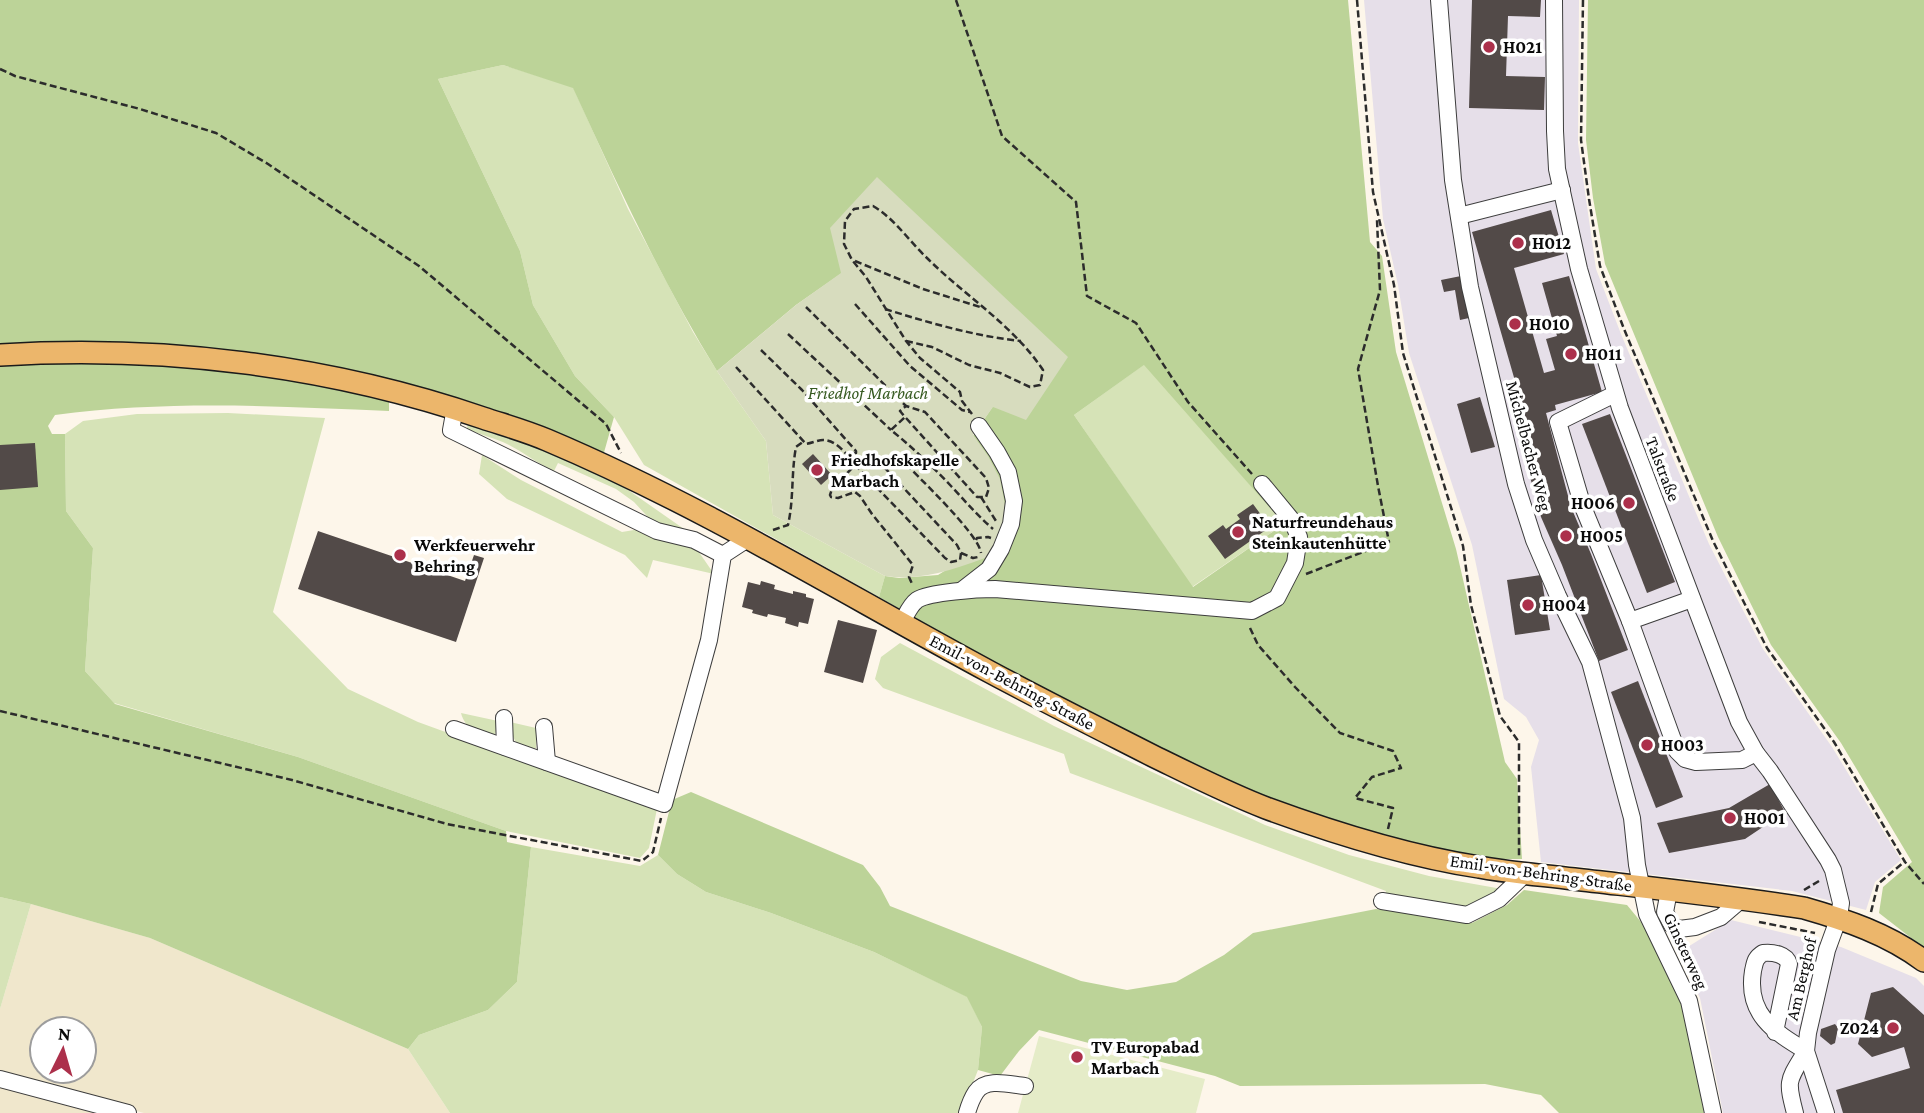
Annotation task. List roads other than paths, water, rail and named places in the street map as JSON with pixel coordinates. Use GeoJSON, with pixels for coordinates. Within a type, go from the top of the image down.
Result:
{"type":"FeatureCollection","features":[{"type":"Feature","properties":{"kind":"main road","name":"Emil-von-Behring-Straße"},"geometry":{"type":"LineString","coordinates":[[0,355],[62,351],[164,353],[331,377],[395,390],[455,408],[543,438],[634,479],[749,538],[1064,712],[1214,786],[1264,807],[1384,846],[1474,867],[1804,908],[1839,918],[1892,940],[1924,961]]}},
{"type":"Feature","properties":{"kind":"street","name":"Michelbacher Weg"},"geometry":{"type":"LineString","coordinates":[[1439,0],[1453,180],[1470,287],[1516,484],[1534,540],[1590,663],[1632,818],[1642,887]]}},
{"type":"Feature","properties":{"kind":"street","name":"Talstraße"},"geometry":{"type":"LineString","coordinates":[[1553,0],[1557,169],[1579,269],[1615,394],[1739,722],[1756,753],[1828,860],[1841,903],[1839,918]]}},
{"type":"Feature","properties":{"kind":"street"},"geometry":{"type":"LineString","coordinates":[[1459,216],[1562,190]]}},
{"type":"Feature","properties":{"kind":"street"},"geometry":{"type":"LineString","coordinates":[[1615,394],[1558,422],[1583,507],[1630,621],[1677,751],[1685,759],[1696,762],[1742,761],[1756,753]]}},
{"type":"Feature","properties":{"kind":"street"},"geometry":{"type":"LineString","coordinates":[[455,408],[451,430],[657,531],[694,540],[723,555]]}},
{"type":"Feature","properties":{"kind":"street"},"geometry":{"type":"LineString","coordinates":[[962,590],[989,569],[1002,549],[1011,524],[1014,500],[1008,472],[975,419]]}},
{"type":"Feature","properties":{"kind":"street"},"geometry":{"type":"LineString","coordinates":[[901,624],[909,609],[919,599],[962,590],[995,589],[1252,611],[1277,598],[1295,563],[1299,537],[1291,519],[1262,484]]}},
{"type":"Feature","properties":{"kind":"street"},"geometry":{"type":"LineString","coordinates":[[454,729],[664,804],[709,640],[723,555],[749,538]]}},
{"type":"Feature","properties":{"kind":"street"},"geometry":{"type":"LineString","coordinates":[[1630,621],[1692,599]]}},
{"type":"Feature","properties":{"kind":"street"},"geometry":{"type":"LineString","coordinates":[[504,718],[505,747]]}},
{"type":"Feature","properties":{"kind":"street"},"geometry":{"type":"LineString","coordinates":[[544,727],[547,762]]}},
{"type":"Feature","properties":{"kind":"street"},"geometry":{"type":"LineString","coordinates":[[1382,901],[1468,915],[1499,899],[1522,874]]}},
{"type":"Feature","properties":{"kind":"street","name":"Ginsterweg"},"geometry":{"type":"LineString","coordinates":[[1642,887],[1647,914],[1689,1001],[1713,1113]]}},
{"type":"Feature","properties":{"kind":"street"},"geometry":{"type":"LineString","coordinates":[[1669,891],[1665,912],[1672,925],[1679,929],[1695,927],[1721,917],[1742,899]]}},
{"type":"Feature","properties":{"kind":"street","name":"Am Berghof"},"geometry":{"type":"LineString","coordinates":[[1826,1113],[1806,1051],[1827,950],[1839,918]]}},
{"type":"Feature","properties":{"kind":"street"},"geometry":{"type":"LineString","coordinates":[[1775,1032],[1806,1051]]}},
{"type":"Feature","properties":{"kind":"street","name":"Am Berghof"},"geometry":{"type":"LineString","coordinates":[[1795,1113],[1789,1079],[1806,1051]]}},
{"type":"Feature","properties":{"kind":"street"},"geometry":{"type":"LineString","coordinates":[[0,1079],[128,1113]]}},
{"type":"Feature","properties":{"kind":"street"},"geometry":{"type":"LineString","coordinates":[[967,1113],[981,1087],[990,1083],[1026,1086]]}},
{"type":"Feature","properties":{"kind":"place","name":"H021"},"geometry":{"type":"Point","coordinates":[1489,47]}},
{"type":"Feature","properties":{"kind":"place","name":"H012"},"geometry":{"type":"Point","coordinates":[1518,243]}},
{"type":"Feature","properties":{"kind":"place","name":"H010"},"geometry":{"type":"Point","coordinates":[1515,324]}},
{"type":"Feature","properties":{"kind":"place","name":"H011"},"geometry":{"type":"Point","coordinates":[1571,354]}},
{"type":"Feature","properties":{"kind":"place","name":"Friedhofskapelle Marbach"},"geometry":{"type":"Point","coordinates":[817,470]}},
{"type":"Feature","properties":{"kind":"place","name":"H006"},"geometry":{"type":"Point","coordinates":[1629,503]}},
{"type":"Feature","properties":{"kind":"place","name":"Naturfreundehaus Steinkautenhütte"},"geometry":{"type":"Point","coordinates":[1238,532]}},
{"type":"Feature","properties":{"kind":"place","name":"H005"},"geometry":{"type":"Point","coordinates":[1566,536]}},
{"type":"Feature","properties":{"kind":"place","name":"Werkfeuerwehr Behring"},"geometry":{"type":"Point","coordinates":[400,555]}},
{"type":"Feature","properties":{"kind":"place","name":"H004"},"geometry":{"type":"Point","coordinates":[1528,605]}},
{"type":"Feature","properties":{"kind":"place","name":"H003"},"geometry":{"type":"Point","coordinates":[1647,745]}},
{"type":"Feature","properties":{"kind":"place","name":"H001"},"geometry":{"type":"Point","coordinates":[1730,818]}},
{"type":"Feature","properties":{"kind":"place","name":"Z024"},"geometry":{"type":"Point","coordinates":[1893,1028]}},
{"type":"Feature","properties":{"kind":"place","name":"TV Europabad Marbach"},"geometry":{"type":"Point","coordinates":[1077,1057]}},
{"type":"Feature","properties":{"kind":"park label","name":"Friedhof Marbach"},"geometry":{"type":"Point","coordinates":[868,393]}}]}
